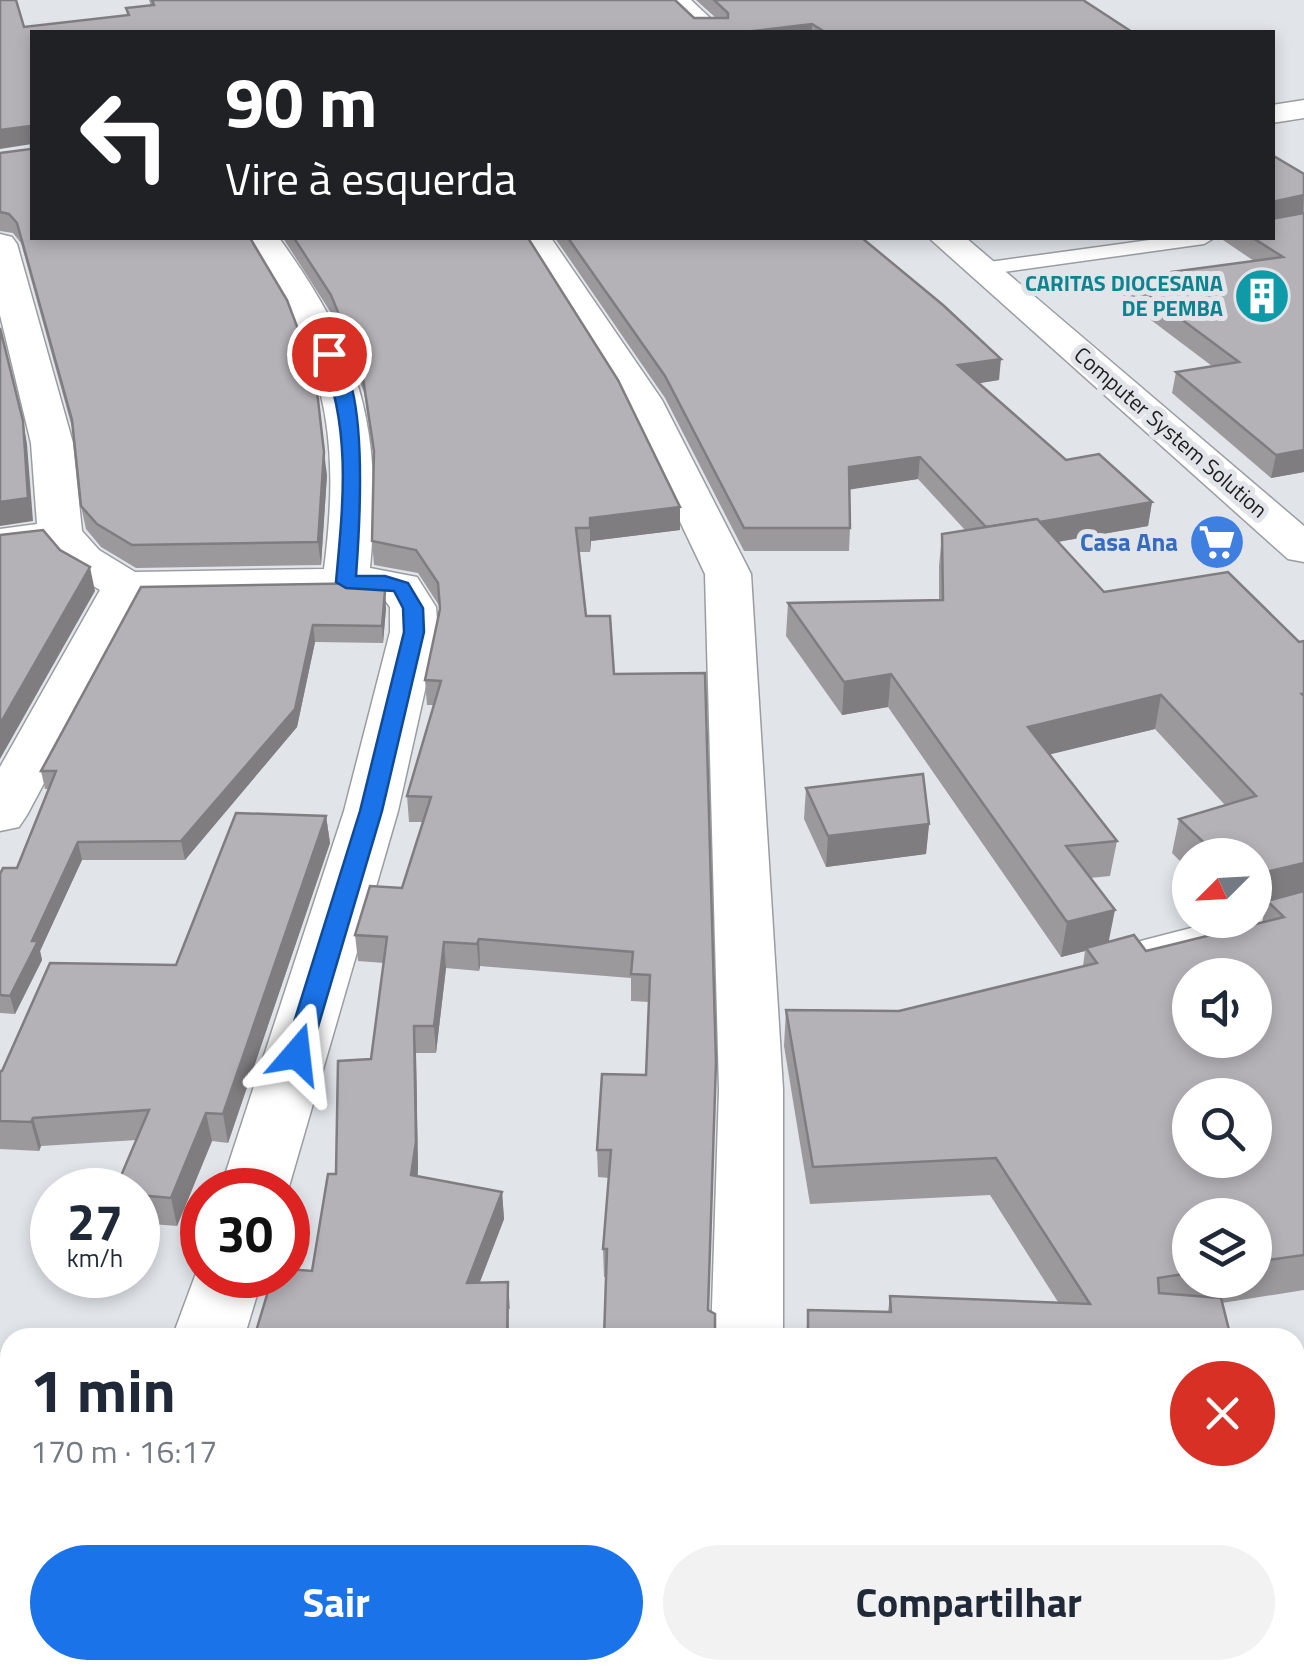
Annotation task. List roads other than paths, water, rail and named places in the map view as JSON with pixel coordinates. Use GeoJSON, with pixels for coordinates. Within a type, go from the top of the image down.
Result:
{"type":"FeatureCollection","features":[{"type":"Feature","properties":{"kind":"street"},"geometry":{"type":"LineString","coordinates":[[676,0],[709,30]]}},
{"type":"Feature","properties":{"kind":"street"},"geometry":{"type":"LineString","coordinates":[[1275,114],[1304,109]]}},
{"type":"Feature","properties":{"kind":"street"},"geometry":{"type":"LineString","coordinates":[[263,240],[304,296],[342,384],[355,467],[346,582]]}},
{"type":"Feature","properties":{"kind":"street"},"geometry":{"type":"LineString","coordinates":[[535,240],[646,404],[700,507],[728,574],[751,1089],[747,1328]]}},
{"type":"Feature","properties":{"kind":"street","name":"Computer System Solution"},"geometry":{"type":"LineString","coordinates":[[948,240],[1304,549]]}},
{"type":"Feature","properties":{"kind":"street"},"geometry":{"type":"LineString","coordinates":[[3,268],[17,383],[52,444],[60,534],[83,560],[126,586],[385,582],[401,587],[413,608],[414,632],[371,811],[261,1168]]}},
{"type":"Feature","properties":{"kind":"street"},"geometry":{"type":"LineString","coordinates":[[0,542],[60,534]]}},
{"type":"Feature","properties":{"kind":"street"},"geometry":{"type":"LineString","coordinates":[[0,815],[126,586]]}},
{"type":"Feature","properties":{"kind":"street"},"geometry":{"type":"LineString","coordinates":[[211,1328],[221,1298]]}},
{"type":"Feature","properties":{"kind":"lane"},"geometry":{"type":"LineString","coordinates":[[982,269],[1190,240]]}},
{"type":"Feature","properties":{"kind":"lane"},"geometry":{"type":"LineString","coordinates":[[1081,967],[1304,910]]}},
{"type":"Feature","properties":{"kind":"place","name":"CARITAS DIOCESANA DE PEMBA"},"geometry":{"type":"Point","coordinates":[1262,296]}},
{"type":"Feature","properties":{"kind":"place","name":"Casa Ana"},"geometry":{"type":"Point","coordinates":[1217,542]}}]}
